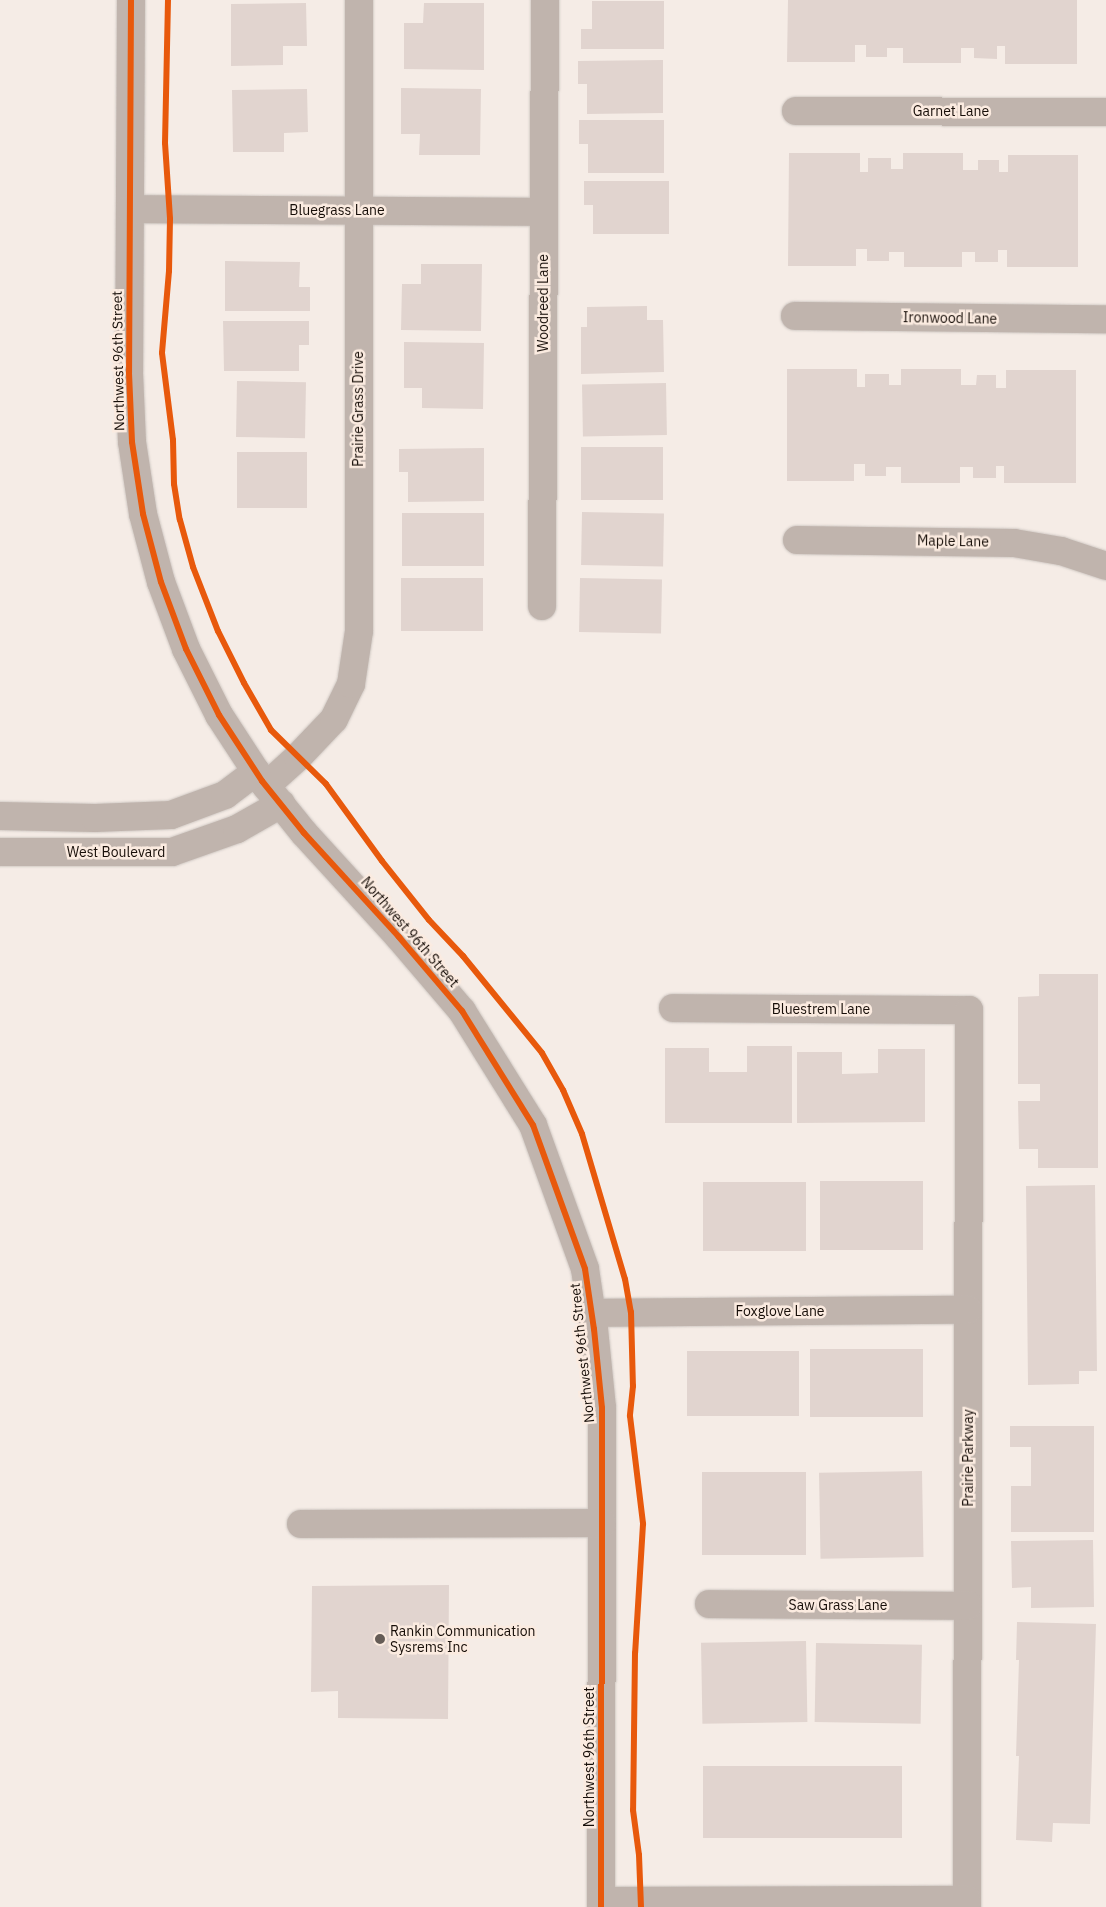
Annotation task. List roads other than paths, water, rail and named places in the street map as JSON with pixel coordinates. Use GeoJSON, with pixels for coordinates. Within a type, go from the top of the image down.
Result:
{"type":"FeatureCollection","features":[{"type":"Feature","properties":{"kind":"street","name":"Northwest 96th Street"},"geometry":{"type":"LineString","coordinates":[[131,0],[129,373],[132,432],[143,514],[161,582],[186,650],[219,715],[268,788],[462,1011],[533,1125],[585,1269],[592,1313],[602,1408],[602,1904]]}},
{"type":"Feature","properties":{"kind":"street","name":"Prairie Grass Drive"},"geometry":{"type":"LineString","coordinates":[[268,788],[334,719],[351,684],[359,632],[359,0]]}},
{"type":"Feature","properties":{"kind":"street","name":"Woodreed Lane"},"geometry":{"type":"LineString","coordinates":[[542,606],[544,0]]}},
{"type":"Feature","properties":{"kind":"street","name":"Garnet Lane"},"geometry":{"type":"LineString","coordinates":[[796,111],[1106,112]]}},
{"type":"Feature","properties":{"kind":"street","name":"Bluegrass Lane"},"geometry":{"type":"LineString","coordinates":[[130,209],[543,212]]}},
{"type":"Feature","properties":{"kind":"street","name":"Ironwood Lane"},"geometry":{"type":"LineString","coordinates":[[795,316],[1106,320]]}},
{"type":"Feature","properties":{"kind":"street","name":"Maple Lane"},"geometry":{"type":"LineString","coordinates":[[797,540],[1014,542],[1060,551],[1106,566]]}},
{"type":"Feature","properties":{"kind":"street"},"geometry":{"type":"LineString","coordinates":[[0,816],[95,818],[171,815],[225,795],[268,788]]}},
{"type":"Feature","properties":{"kind":"street","name":"West Boulevard"},"geometry":{"type":"LineString","coordinates":[[0,852],[172,852],[237,829],[268,788]]}},
{"type":"Feature","properties":{"kind":"street","name":"Bluestrem Lane"},"geometry":{"type":"LineString","coordinates":[[673,1008],[969,1010]]}},
{"type":"Feature","properties":{"kind":"street","name":"Prairie Parkway"},"geometry":{"type":"LineString","coordinates":[[967,1904],[969,1010]]}},
{"type":"Feature","properties":{"kind":"street","name":"Foxglove Lane"},"geometry":{"type":"LineString","coordinates":[[592,1313],[968,1310]]}},
{"type":"Feature","properties":{"kind":"street"},"geometry":{"type":"LineString","coordinates":[[301,1524],[602,1523]]}},
{"type":"Feature","properties":{"kind":"street","name":"Saw Grass Lane"},"geometry":{"type":"LineString","coordinates":[[709,1604],[968,1606]]}},
{"type":"Feature","properties":{"kind":"street"},"geometry":{"type":"LineString","coordinates":[[602,1904],[967,1904]]}},
{"type":"Feature","properties":{"kind":"place","name":"Rankin Communication Sysrems Inc"},"geometry":{"type":"Point","coordinates":[380,1639]}}]}
